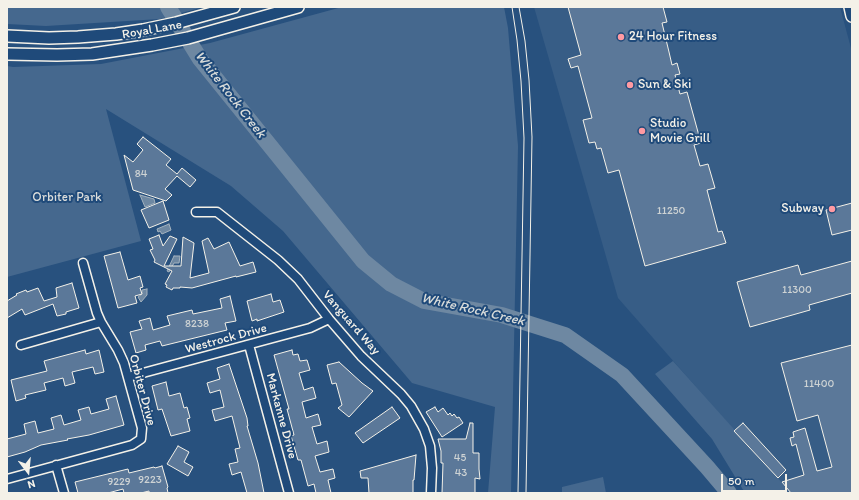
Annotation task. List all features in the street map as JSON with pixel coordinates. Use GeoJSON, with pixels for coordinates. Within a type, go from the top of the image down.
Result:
{"type":"FeatureCollection","features":[{"type":"Feature","properties":{"kind":"main road","name":"Royal Lane"},"geometry":{"type":"LineString","coordinates":[[7,36],[69,38],[116,34],[176,23],[234,7]]}},
{"type":"Feature","properties":{"kind":"main road","name":"Royal Lane"},"geometry":{"type":"LineString","coordinates":[[7,54],[92,54],[152,45],[188,38],[298,7]]}},
{"type":"Feature","properties":{"kind":"main road"},"geometry":{"type":"LineString","coordinates":[[850,7],[852,16]]}},
{"type":"Feature","properties":{"kind":"street","name":"Vanguard Way"},"geometry":{"type":"LineString","coordinates":[[196,212],[218,212],[298,279],[329,319],[361,356],[401,394],[418,416],[430,446],[432,468],[431,493]]}},
{"type":"Feature","properties":{"kind":"street","name":"Orbiter Drive"},"geometry":{"type":"LineString","coordinates":[[7,479],[132,445],[141,439],[142,428],[128,377],[118,350],[97,313],[82,263]]}},
{"type":"Feature","properties":{"kind":"street","name":"Westrock Drive"},"geometry":{"type":"LineString","coordinates":[[128,377],[310,328],[329,319]]}},
{"type":"Feature","properties":{"kind":"street"},"geometry":{"type":"LineString","coordinates":[[21,345],[101,322]]}},
{"type":"Feature","properties":{"kind":"street","name":"Markanne Drive"},"geometry":{"type":"LineString","coordinates":[[249,345],[290,493]]}},
{"type":"Feature","properties":{"kind":"street"},"geometry":{"type":"LineString","coordinates":[[56,465],[64,493]]}},
{"type":"Feature","properties":{"kind":"shaded area"},"geometry":{"type":"Polygon","coordinates":[[[534,7],[840,7],[852,52],[852,493],[789,493],[618,298],[534,7]]]}},
{"type":"Feature","properties":{"kind":"shaded area"},"geometry":{"type":"Polygon","coordinates":[[[140,195],[154,199],[155,203],[145,207],[140,195]]]}},
{"type":"Feature","properties":{"kind":"shaded area"},"geometry":{"type":"Polygon","coordinates":[[[169,224],[171,230],[162,234],[160,231],[158,232],[157,229],[169,224]]]}},
{"type":"Feature","properties":{"kind":"shaded area"},"geometry":{"type":"Polygon","coordinates":[[[174,256],[180,256],[179,263],[174,263],[169,272],[167,271],[174,256]]]}},
{"type":"Feature","properties":{"kind":"shaded area"},"geometry":{"type":"Polygon","coordinates":[[[147,289],[147,295],[141,302],[138,297],[142,294],[142,290],[147,289]]]}},
{"type":"Feature","properties":{"kind":"green space"},"geometry":{"type":"Polygon","coordinates":[[[7,7],[203,7],[160,19],[46,26],[7,24],[7,7]]]}},
{"type":"Feature","properties":{"kind":"green space","name":"Orbiter Park"},"geometry":{"type":"Polygon","coordinates":[[[342,7],[504,7],[508,28],[518,146],[511,493],[488,493],[495,407],[412,383],[283,231],[231,186],[106,109],[141,241],[7,277],[7,66],[101,64],[210,43],[342,7]]]}},
{"type":"Feature","properties":{"kind":"green space"},"geometry":{"type":"Polygon","coordinates":[[[673,361],[783,484],[789,493],[745,493],[712,439],[655,374],[673,361]]]}},
{"type":"Feature","properties":{"kind":"green space"},"geometry":{"type":"Polygon","coordinates":[[[603,477],[606,493],[562,493],[562,487],[603,477]]]}},
{"type":"Feature","properties":{"kind":"building"},"geometry":{"type":"Polygon","coordinates":[[[568,7],[663,7],[667,22],[662,23],[672,65],[677,63],[680,74],[675,75],[680,94],[687,92],[701,143],[694,145],[700,166],[708,164],[715,188],[707,190],[718,232],[722,231],[726,243],[645,266],[619,170],[608,173],[601,148],[597,149],[595,142],[589,143],[583,120],[592,118],[578,66],[571,68],[568,59],[581,55],[568,7]]]}},
{"type":"Feature","properties":{"kind":"building"},"geometry":{"type":"Polygon","coordinates":[[[143,137],[171,159],[166,165],[177,174],[182,168],[196,180],[190,187],[177,176],[165,189],[172,195],[166,201],[133,190],[124,155],[133,162],[143,150],[137,144],[143,137]]]}},
{"type":"Feature","properties":{"kind":"building"},"geometry":{"type":"Polygon","coordinates":[[[163,201],[169,220],[149,228],[141,210],[163,201]]]}},
{"type":"Feature","properties":{"kind":"building"},"geometry":{"type":"Polygon","coordinates":[[[852,203],[852,230],[832,235],[826,210],[852,203]]]}},
{"type":"Feature","properties":{"kind":"building"},"geometry":{"type":"Polygon","coordinates":[[[159,235],[163,246],[170,236],[177,239],[164,266],[181,266],[183,237],[194,243],[190,278],[209,273],[202,241],[208,238],[214,249],[229,242],[240,266],[253,262],[256,272],[192,288],[180,287],[173,288],[172,290],[166,287],[167,285],[165,284],[172,271],[154,262],[155,260],[150,250],[153,249],[149,239],[159,235]]]}},
{"type":"Feature","properties":{"kind":"building"},"geometry":{"type":"Polygon","coordinates":[[[120,252],[128,280],[140,276],[143,287],[140,288],[142,294],[135,296],[137,303],[118,308],[104,256],[120,252]]]}},
{"type":"Feature","properties":{"kind":"building"},"geometry":{"type":"Polygon","coordinates":[[[852,261],[852,293],[809,305],[810,310],[750,327],[737,282],[798,265],[801,275],[852,261]]]}},
{"type":"Feature","properties":{"kind":"building"},"geometry":{"type":"Polygon","coordinates":[[[72,283],[79,308],[57,316],[53,304],[25,315],[22,309],[7,318],[7,301],[17,295],[16,294],[26,290],[27,292],[38,288],[44,301],[57,297],[56,288],[72,283]]]}},
{"type":"Feature","properties":{"kind":"building"},"geometry":{"type":"Polygon","coordinates":[[[271,294],[273,302],[280,300],[284,312],[257,321],[257,319],[252,321],[247,301],[271,294]]]}},
{"type":"Feature","properties":{"kind":"building"},"geometry":{"type":"Polygon","coordinates":[[[230,296],[236,321],[225,323],[227,330],[162,346],[160,341],[145,345],[146,350],[136,353],[130,332],[142,329],[139,321],[150,318],[153,330],[170,325],[167,316],[192,310],[193,314],[222,308],[220,299],[230,296]]]}},
{"type":"Feature","properties":{"kind":"building"},"geometry":{"type":"Polygon","coordinates":[[[852,345],[852,493],[791,493],[782,482],[804,475],[796,444],[792,446],[790,438],[794,437],[793,432],[805,428],[817,471],[832,467],[818,415],[797,421],[781,363],[852,345]]]}},
{"type":"Feature","properties":{"kind":"building"},"geometry":{"type":"Polygon","coordinates":[[[85,350],[86,354],[99,350],[104,372],[95,374],[93,367],[72,372],[75,383],[65,386],[63,378],[44,383],[46,390],[25,395],[26,398],[16,401],[11,380],[47,371],[44,361],[85,350]]]}},
{"type":"Feature","properties":{"kind":"building"},"geometry":{"type":"Polygon","coordinates":[[[292,350],[293,355],[298,354],[300,361],[307,360],[310,370],[299,373],[304,390],[313,387],[316,398],[302,402],[306,418],[318,414],[321,425],[312,427],[317,444],[327,441],[329,452],[315,456],[320,472],[333,469],[335,478],[328,480],[331,493],[316,493],[314,484],[308,486],[301,460],[298,460],[291,436],[294,435],[287,409],[289,409],[274,355],[292,350]]]}},
{"type":"Feature","properties":{"kind":"building"},"geometry":{"type":"Polygon","coordinates":[[[339,362],[373,391],[349,417],[338,408],[342,405],[336,383],[332,384],[327,365],[339,362]]]}},
{"type":"Feature","properties":{"kind":"building"},"geometry":{"type":"Polygon","coordinates":[[[229,364],[247,418],[247,426],[258,463],[264,493],[247,493],[241,472],[232,475],[229,464],[238,462],[235,449],[240,448],[232,416],[215,421],[212,410],[224,407],[220,390],[210,393],[207,383],[220,379],[217,368],[229,364]]]}},
{"type":"Feature","properties":{"kind":"building"},"geometry":{"type":"Polygon","coordinates":[[[166,382],[169,396],[180,393],[184,408],[187,407],[190,418],[187,419],[190,431],[171,436],[162,409],[158,410],[152,386],[166,382]]]}},
{"type":"Feature","properties":{"kind":"building"},"geometry":{"type":"Polygon","coordinates":[[[116,396],[124,425],[89,435],[41,445],[25,452],[7,457],[7,439],[26,434],[24,424],[35,421],[38,433],[54,429],[51,418],[61,415],[64,425],[81,420],[78,410],[89,407],[91,414],[109,409],[106,399],[116,396]]]}},
{"type":"Feature","properties":{"kind":"building"},"geometry":{"type":"Polygon","coordinates":[[[392,407],[400,418],[363,443],[355,433],[392,407]]]}},
{"type":"Feature","properties":{"kind":"building"},"geometry":{"type":"Polygon","coordinates":[[[435,407],[438,412],[443,408],[448,415],[450,413],[452,416],[454,414],[457,418],[459,417],[463,423],[442,437],[426,412],[435,407]]]}},
{"type":"Feature","properties":{"kind":"building"},"geometry":{"type":"Polygon","coordinates":[[[470,423],[473,423],[473,453],[479,453],[480,479],[475,478],[475,493],[442,493],[443,463],[441,463],[441,451],[438,439],[466,439],[470,423]]]}},
{"type":"Feature","properties":{"kind":"building"},"geometry":{"type":"Polygon","coordinates":[[[743,423],[786,470],[778,478],[734,431],[743,423]]]}},
{"type":"Feature","properties":{"kind":"building"},"geometry":{"type":"Polygon","coordinates":[[[178,446],[189,452],[184,462],[193,467],[188,476],[167,464],[178,446]]]}},
{"type":"Feature","properties":{"kind":"building"},"geometry":{"type":"Polygon","coordinates":[[[416,455],[413,493],[369,493],[368,478],[361,478],[360,471],[416,455]]]}},
{"type":"Feature","properties":{"kind":"building"},"geometry":{"type":"Polygon","coordinates":[[[162,466],[168,487],[168,493],[149,493],[149,491],[141,493],[124,493],[123,489],[108,493],[78,493],[75,482],[128,469],[129,473],[162,466]]]}},
{"type":"Feature","properties":{"kind":"waterway","name":"White Rock Creek"},"geometry":{"type":"LineString","coordinates":[[168,7],[200,59],[363,261],[391,284],[424,301],[502,315],[565,335],[622,375],[729,493]]}},
{"type":"Feature","properties":{"kind":"tram line"},"geometry":{"type":"LineString","coordinates":[[512,7],[521,81],[524,138],[518,493]]}},
{"type":"Feature","properties":{"kind":"tram line"},"geometry":{"type":"LineString","coordinates":[[519,7],[525,41],[529,80],[532,137],[526,493]]}},
{"type":"Feature","properties":{"kind":"place","name":"24 Hour Fitness"},"geometry":{"type":"Point","coordinates":[621,37]}},
{"type":"Feature","properties":{"kind":"place","name":"Sun & Ski"},"geometry":{"type":"Point","coordinates":[630,85]}},
{"type":"Feature","properties":{"kind":"place","name":"Studio Movie Grill"},"geometry":{"type":"Point","coordinates":[642,131]}},
{"type":"Feature","properties":{"kind":"place","name":"Subway"},"geometry":{"type":"Point","coordinates":[832,209]}}]}
